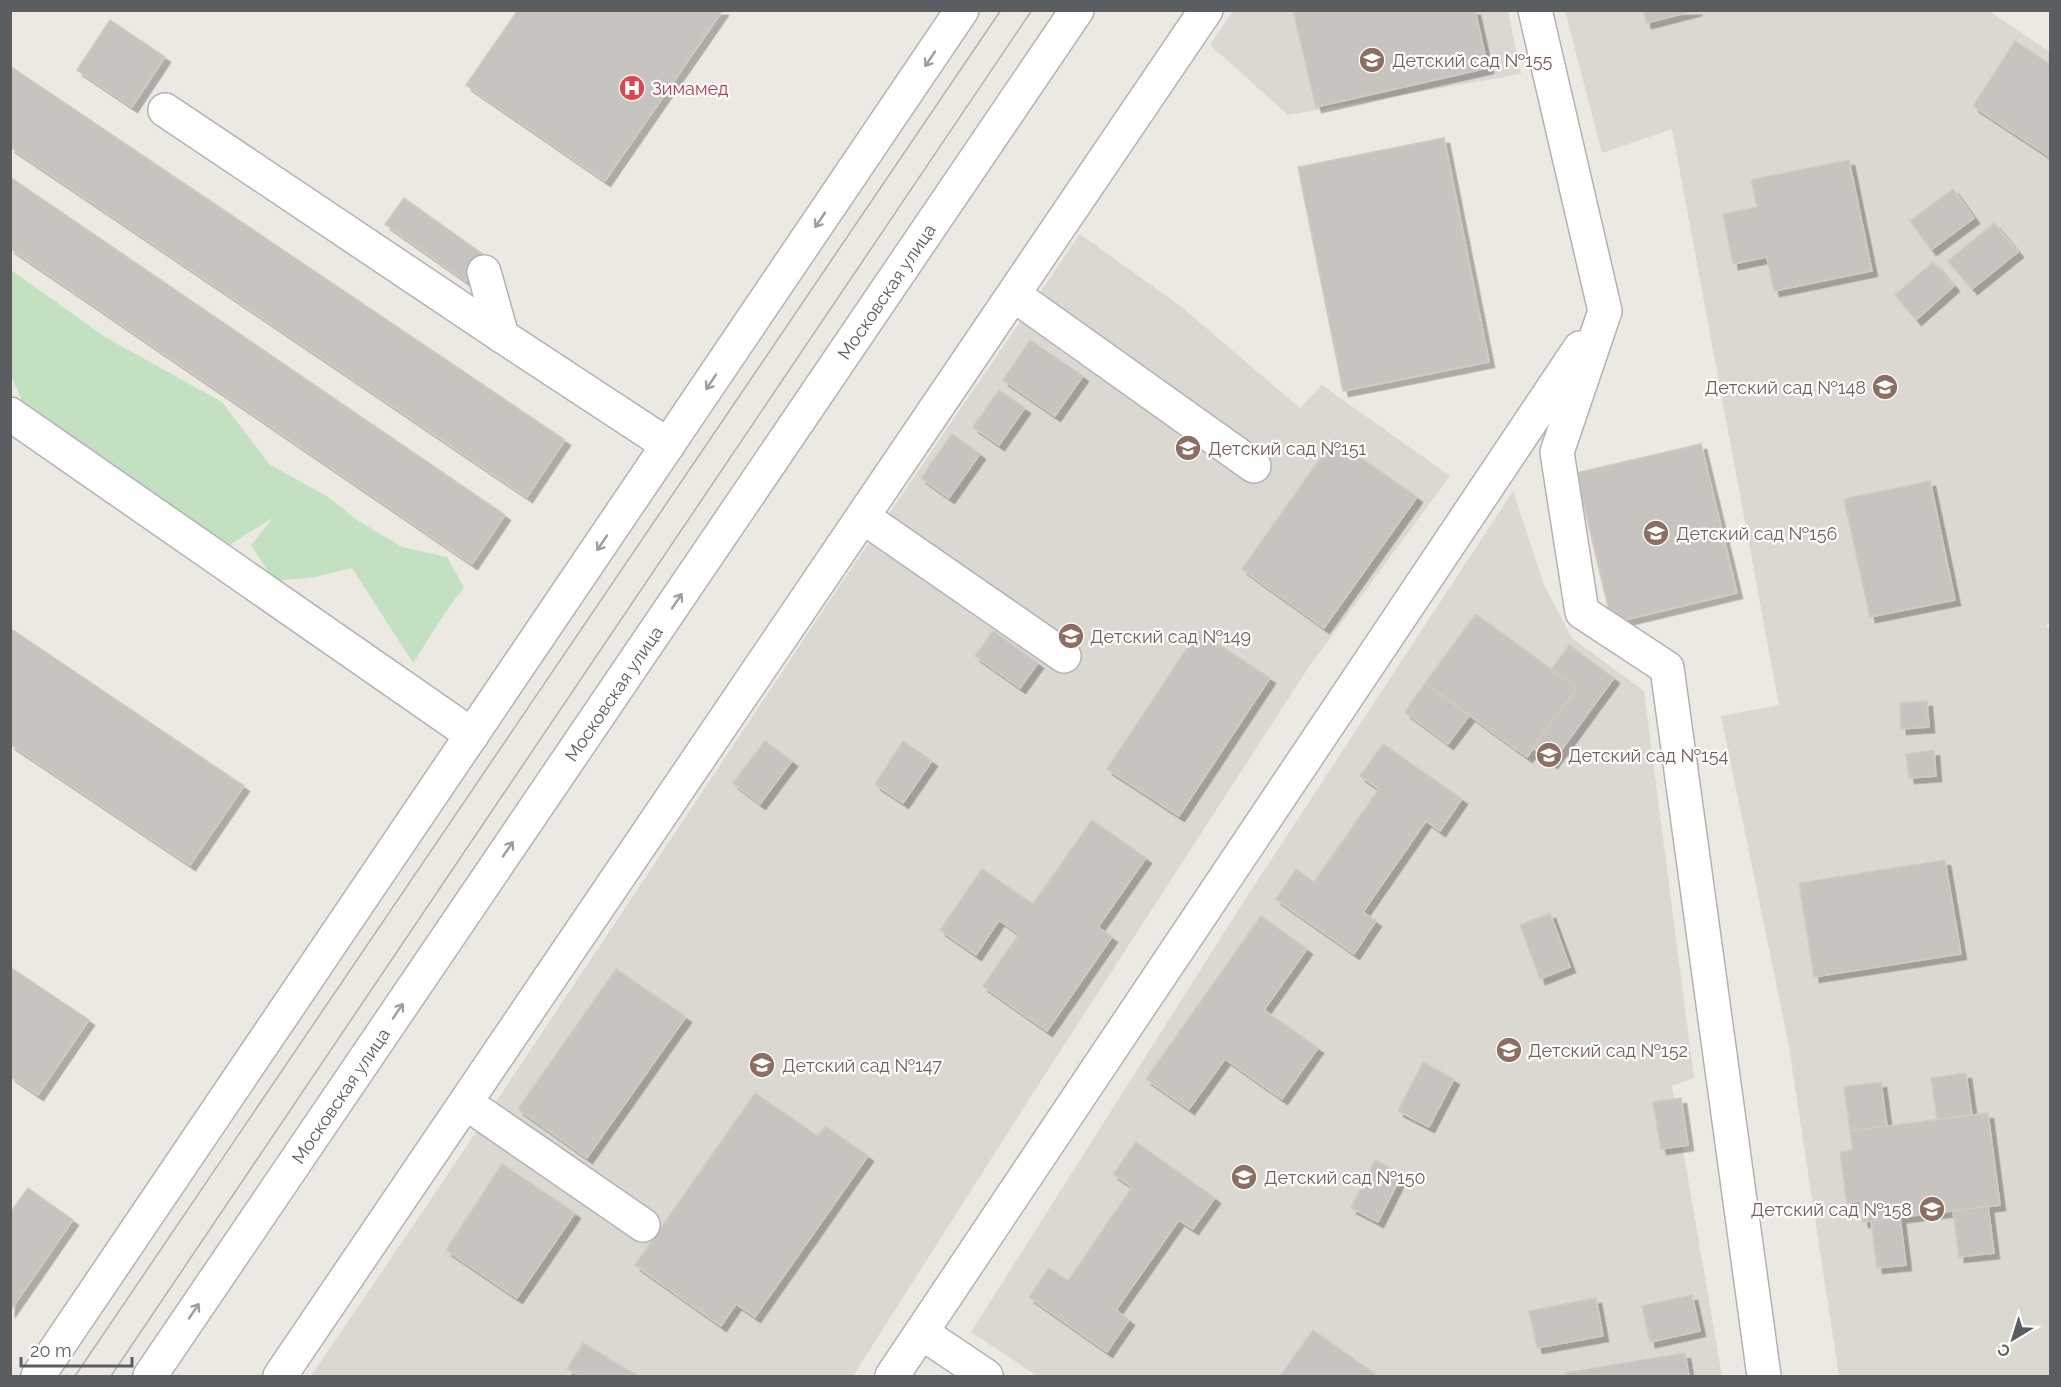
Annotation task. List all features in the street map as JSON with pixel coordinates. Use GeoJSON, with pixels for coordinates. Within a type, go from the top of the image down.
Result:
{"type":"FeatureCollection","features":[{"type":"Feature","properties":{"kind":"street"},"geometry":{"type":"LineString","coordinates":[[38,1377],[962,10]]}},
{"type":"Feature","properties":{"kind":"street","name":"Московская улица"},"geometry":{"type":"LineString","coordinates":[[150,1377],[1077,10]]}},
{"type":"Feature","properties":{"kind":"street"},"geometry":{"type":"LineString","coordinates":[[280,1377],[1206,10]]}},
{"type":"Feature","properties":{"kind":"street"},"geometry":{"type":"LineString","coordinates":[[1535,10],[1605,311],[1557,452],[1582,612],[1667,668],[1764,1377]]}},
{"type":"Feature","properties":{"kind":"street"},"geometry":{"type":"LineString","coordinates":[[165,110],[668,445]]}},
{"type":"Feature","properties":{"kind":"street"},"geometry":{"type":"LineString","coordinates":[[484,272],[502,336]]}},
{"type":"Feature","properties":{"kind":"street"},"geometry":{"type":"LineString","coordinates":[[1014,295],[1254,466]]}},
{"type":"Feature","properties":{"kind":"street"},"geometry":{"type":"LineString","coordinates":[[892,1377],[1605,311]]}},
{"type":"Feature","properties":{"kind":"street"},"geometry":{"type":"LineString","coordinates":[[10,414],[472,735]]}},
{"type":"Feature","properties":{"kind":"street"},"geometry":{"type":"LineString","coordinates":[[863,517],[1064,656]]}},
{"type":"Feature","properties":{"kind":"street"},"geometry":{"type":"LineString","coordinates":[[465,1103],[643,1225]]}},
{"type":"Feature","properties":{"kind":"street"},"geometry":{"type":"LineString","coordinates":[[922,1333],[986,1377]]}},
{"type":"Feature","properties":{"kind":"shaded area","name":"Детский сад №155"},"geometry":{"type":"Polygon","coordinates":[[[1233,11],[1508,11],[1521,74],[1288,115],[1210,45],[1233,11]]]}},
{"type":"Feature","properties":{"kind":"shaded area","name":"Детский сад №148"},"geometry":{"type":"Polygon","coordinates":[[[1565,11],[1989,11],[2050,52],[2050,621],[2046,627],[2050,630],[2050,1376],[1839,1376],[1788,1041],[1721,716],[1779,705],[1672,129],[1602,153],[1565,11]]]}},
{"type":"Feature","properties":{"kind":"shaded area"},"geometry":{"type":"Polygon","coordinates":[[[1080,234],[1179,305],[1300,408],[1322,385],[1450,476],[1308,668],[853,1376],[311,1376],[830,600],[1080,234]]]}},
{"type":"Feature","properties":{"kind":"shaded area"},"geometry":{"type":"Polygon","coordinates":[[[1513,491],[1544,585],[1572,638],[1644,691],[1694,1078],[1672,1086],[1722,1376],[1037,1376],[971,1332],[1246,898],[1513,491]]]}},
{"type":"Feature","properties":{"kind":"green space"},"geometry":{"type":"Polygon","coordinates":[[[11,270],[105,337],[222,402],[269,464],[328,497],[357,520],[402,547],[447,557],[464,588],[413,663],[352,568],[315,577],[274,581],[251,545],[273,518],[226,547],[25,407],[11,376],[11,270]]]}},
{"type":"Feature","properties":{"kind":"building"},"geometry":{"type":"Polygon","coordinates":[[[518,10],[723,10],[605,181],[466,85],[518,10]]]}},
{"type":"Feature","properties":{"kind":"building"},"geometry":{"type":"Polygon","coordinates":[[[1293,10],[1475,10],[1488,68],[1316,107],[1293,10]]]}},
{"type":"Feature","properties":{"kind":"building"},"geometry":{"type":"Polygon","coordinates":[[[1643,10],[1697,10],[1646,23],[1643,10]]]}},
{"type":"Feature","properties":{"kind":"building"},"geometry":{"type":"Polygon","coordinates":[[[110,20],[165,57],[132,107],[77,70],[110,20]]]}},
{"type":"Feature","properties":{"kind":"building"},"geometry":{"type":"Polygon","coordinates":[[[2015,41],[2050,64],[2050,157],[1973,106],[2015,41]]]}},
{"type":"Feature","properties":{"kind":"building"},"geometry":{"type":"Polygon","coordinates":[[[10,66],[565,440],[527,497],[10,147],[10,66]]]}},
{"type":"Feature","properties":{"kind":"building"},"geometry":{"type":"Polygon","coordinates":[[[1444,138],[1489,362],[1343,391],[1298,167],[1444,138]]]}},
{"type":"Feature","properties":{"kind":"building"},"geometry":{"type":"Polygon","coordinates":[[[1849,160],[1872,271],[1774,291],[1767,257],[1733,264],[1723,214],[1757,207],[1751,180],[1849,160]]]}},
{"type":"Feature","properties":{"kind":"building"},"geometry":{"type":"Polygon","coordinates":[[[10,177],[505,515],[472,564],[10,248],[10,177]]]}},
{"type":"Feature","properties":{"kind":"building"},"geometry":{"type":"Polygon","coordinates":[[[1953,189],[1974,218],[1931,250],[1910,221],[1953,189]]]}},
{"type":"Feature","properties":{"kind":"building"},"geometry":{"type":"Polygon","coordinates":[[[404,198],[484,255],[466,281],[385,224],[404,198]]]}},
{"type":"Feature","properties":{"kind":"building"},"geometry":{"type":"Polygon","coordinates":[[[1994,223],[2018,252],[1972,289],[1948,261],[1994,223]]]}},
{"type":"Feature","properties":{"kind":"building"},"geometry":{"type":"Polygon","coordinates":[[[1933,262],[1954,286],[1916,320],[1895,295],[1933,262]]]}},
{"type":"Feature","properties":{"kind":"building"},"geometry":{"type":"Polygon","coordinates":[[[1030,340],[1083,376],[1055,416],[1003,380],[1030,340]]]}},
{"type":"Feature","properties":{"kind":"building"},"geometry":{"type":"Polygon","coordinates":[[[999,390],[1025,408],[999,445],[973,427],[999,390]]]}},
{"type":"Feature","properties":{"kind":"building"},"geometry":{"type":"Polygon","coordinates":[[[952,434],[980,454],[949,498],[921,478],[952,434]]]}},
{"type":"Feature","properties":{"kind":"building"},"geometry":{"type":"Polygon","coordinates":[[[1334,439],[1417,497],[1324,628],[1242,569],[1334,439]]]}},
{"type":"Feature","properties":{"kind":"building","name":"Детский сад №156"},"geometry":{"type":"Polygon","coordinates":[[[1701,444],[1737,593],[1612,623],[1576,473],[1701,444]]]}},
{"type":"Feature","properties":{"kind":"building"},"geometry":{"type":"Polygon","coordinates":[[[1930,481],[1955,600],[1870,617],[1844,499],[1930,481]]]}},
{"type":"Feature","properties":{"kind":"building"},"geometry":{"type":"Polygon","coordinates":[[[1476,614],[1577,688],[1527,757],[1425,683],[1476,614]]]}},
{"type":"Feature","properties":{"kind":"building"},"geometry":{"type":"Polygon","coordinates":[[[10,628],[244,786],[190,865],[10,744],[10,628]]]}},
{"type":"Feature","properties":{"kind":"building"},"geometry":{"type":"Polygon","coordinates":[[[993,631],[1038,663],[1020,688],[975,656],[993,631]]]}},
{"type":"Feature","properties":{"kind":"building"},"geometry":{"type":"Polygon","coordinates":[[[1198,631],[1270,678],[1179,816],[1107,769],[1198,631]]]}},
{"type":"Feature","properties":{"kind":"building"},"geometry":{"type":"Polygon","coordinates":[[[1569,645],[1614,678],[1552,763],[1533,748],[1577,688],[1551,670],[1569,645]]]}},
{"type":"Feature","properties":{"kind":"building"},"geometry":{"type":"Polygon","coordinates":[[[1425,683],[1469,716],[1448,744],[1405,712],[1425,683]]]}},
{"type":"Feature","properties":{"kind":"building"},"geometry":{"type":"Polygon","coordinates":[[[1927,701],[1929,727],[1901,729],[1900,703],[1927,701]]]}},
{"type":"Feature","properties":{"kind":"building"},"geometry":{"type":"Polygon","coordinates":[[[765,741],[792,761],[760,804],[733,783],[765,741]]]}},
{"type":"Feature","properties":{"kind":"building"},"geometry":{"type":"Polygon","coordinates":[[[903,741],[932,761],[903,803],[875,784],[903,741]]]}},
{"type":"Feature","properties":{"kind":"building"},"geometry":{"type":"Polygon","coordinates":[[[1383,744],[1462,799],[1440,831],[1426,821],[1363,912],[1376,921],[1354,954],[1276,899],[1296,869],[1314,882],[1379,789],[1360,776],[1383,744]]]}},
{"type":"Feature","properties":{"kind":"building"},"geometry":{"type":"Polygon","coordinates":[[[1934,750],[1936,776],[1909,778],[1906,754],[1934,750]]]}},
{"type":"Feature","properties":{"kind":"building"},"geometry":{"type":"Polygon","coordinates":[[[1092,820],[1146,858],[1098,927],[1112,937],[1047,1031],[983,986],[1019,934],[999,920],[976,955],[940,930],[982,869],[1033,904],[1092,820]]]}},
{"type":"Feature","properties":{"kind":"building"},"geometry":{"type":"Polygon","coordinates":[[[1945,860],[1961,954],[1814,977],[1799,883],[1945,860]]]}},
{"type":"Feature","properties":{"kind":"building"},"geometry":{"type":"Polygon","coordinates":[[[1550,913],[1570,967],[1540,979],[1520,925],[1550,913]]]}},
{"type":"Feature","properties":{"kind":"building"},"geometry":{"type":"Polygon","coordinates":[[[1261,916],[1307,949],[1264,1010],[1318,1048],[1282,1099],[1225,1059],[1189,1109],[1146,1079],[1261,916]]]}},
{"type":"Feature","properties":{"kind":"building"},"geometry":{"type":"Polygon","coordinates":[[[10,967],[89,1020],[38,1095],[10,1076],[10,967]]]}},
{"type":"Feature","properties":{"kind":"building"},"geometry":{"type":"Polygon","coordinates":[[[616,969],[686,1017],[587,1158],[518,1109],[616,969]]]}},
{"type":"Feature","properties":{"kind":"building"},"geometry":{"type":"Polygon","coordinates":[[[1423,1062],[1454,1079],[1429,1127],[1398,1111],[1423,1062]]]}},
{"type":"Feature","properties":{"kind":"building"},"geometry":{"type":"Polygon","coordinates":[[[1966,1073],[1972,1115],[1937,1120],[1931,1078],[1966,1073]]]}},
{"type":"Feature","properties":{"kind":"building"},"geometry":{"type":"Polygon","coordinates":[[[1881,1082],[1887,1126],[1850,1131],[1844,1087],[1881,1082]]]}},
{"type":"Feature","properties":{"kind":"building","name":"Детский сад №147"},"geometry":{"type":"Polygon","coordinates":[[[755,1093],[818,1136],[825,1126],[868,1156],[755,1317],[736,1304],[721,1326],[635,1265],[755,1093]]]}},
{"type":"Feature","properties":{"kind":"building"},"geometry":{"type":"Polygon","coordinates":[[[1681,1098],[1688,1145],[1661,1149],[1653,1102],[1681,1098]]]}},
{"type":"Feature","properties":{"kind":"building"},"geometry":{"type":"Polygon","coordinates":[[[1988,1113],[2000,1205],[1863,1222],[1860,1201],[1847,1203],[1840,1152],[1853,1150],[1850,1131],[1988,1113]]]}},
{"type":"Feature","properties":{"kind":"building"},"geometry":{"type":"Polygon","coordinates":[[[1136,1142],[1215,1198],[1193,1229],[1179,1220],[1116,1310],[1129,1320],[1107,1352],[1029,1297],[1049,1268],[1068,1281],[1132,1187],[1113,1174],[1136,1142]]]}},
{"type":"Feature","properties":{"kind":"building"},"geometry":{"type":"Polygon","coordinates":[[[1375,1160],[1402,1174],[1378,1222],[1351,1208],[1375,1160]]]}},
{"type":"Feature","properties":{"kind":"building"},"geometry":{"type":"Polygon","coordinates":[[[502,1164],[575,1213],[517,1298],[446,1250],[502,1164]]]}},
{"type":"Feature","properties":{"kind":"building"},"geometry":{"type":"Polygon","coordinates":[[[28,1188],[73,1220],[10,1311],[10,1213],[28,1188]]]}},
{"type":"Feature","properties":{"kind":"building"},"geometry":{"type":"Polygon","coordinates":[[[1988,1206],[1994,1253],[1959,1257],[1953,1211],[1988,1206]]]}},
{"type":"Feature","properties":{"kind":"building"},"geometry":{"type":"Polygon","coordinates":[[[1900,1217],[1906,1265],[1877,1268],[1871,1221],[1900,1217]]]}},
{"type":"Feature","properties":{"kind":"building"},"geometry":{"type":"Polygon","coordinates":[[[1692,1295],[1700,1331],[1650,1342],[1642,1306],[1692,1295]]]}},
{"type":"Feature","properties":{"kind":"building"},"geometry":{"type":"Polygon","coordinates":[[[1596,1298],[1603,1336],[1537,1348],[1529,1311],[1596,1298]]]}},
{"type":"Feature","properties":{"kind":"building"},"geometry":{"type":"Polygon","coordinates":[[[1313,1330],[1378,1376],[1280,1376],[1313,1330]]]}},
{"type":"Feature","properties":{"kind":"building"},"geometry":{"type":"Polygon","coordinates":[[[583,1343],[638,1376],[580,1376],[567,1369],[583,1343]]]}},
{"type":"Feature","properties":{"kind":"building"},"geometry":{"type":"Polygon","coordinates":[[[1685,1353],[1689,1376],[1566,1376],[1565,1373],[1685,1353]]]}},
{"type":"Feature","properties":{"kind":"tram line"},"geometry":{"type":"LineString","coordinates":[[75,1376],[1001,10]]}},
{"type":"Feature","properties":{"kind":"tram line"},"geometry":{"type":"LineString","coordinates":[[111,1376],[1032,10]]}},
{"type":"Feature","properties":{"kind":"place","name":"Детский сад №155"},"geometry":{"type":"Point","coordinates":[1372,60]}},
{"type":"Feature","properties":{"kind":"place","name":"Зимамед"},"geometry":{"type":"Point","coordinates":[632,88]}},
{"type":"Feature","properties":{"kind":"place","name":"Детский сад №148"},"geometry":{"type":"Point","coordinates":[1885,387]}},
{"type":"Feature","properties":{"kind":"place","name":"Детский сад №151"},"geometry":{"type":"Point","coordinates":[1188,448]}},
{"type":"Feature","properties":{"kind":"place","name":"Детский сад №156"},"geometry":{"type":"Point","coordinates":[1656,533]}},
{"type":"Feature","properties":{"kind":"place","name":"Детский сад №149"},"geometry":{"type":"Point","coordinates":[1071,636]}},
{"type":"Feature","properties":{"kind":"place","name":"Детский сад №154"},"geometry":{"type":"Point","coordinates":[1549,755]}},
{"type":"Feature","properties":{"kind":"place","name":"Детский сад №152"},"geometry":{"type":"Point","coordinates":[1509,1050]}},
{"type":"Feature","properties":{"kind":"place","name":"Детский сад №147"},"geometry":{"type":"Point","coordinates":[762,1065]}},
{"type":"Feature","properties":{"kind":"place","name":"Детский сад №150"},"geometry":{"type":"Point","coordinates":[1244,1177]}},
{"type":"Feature","properties":{"kind":"place","name":"Детский сад №158"},"geometry":{"type":"Point","coordinates":[1932,1209]}}]}
